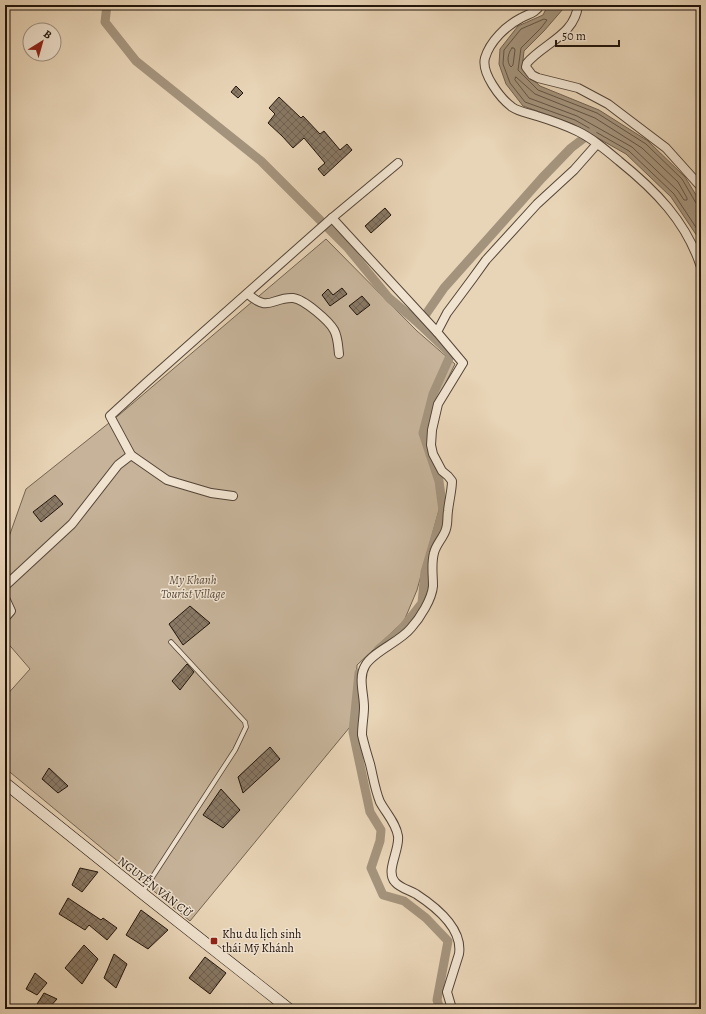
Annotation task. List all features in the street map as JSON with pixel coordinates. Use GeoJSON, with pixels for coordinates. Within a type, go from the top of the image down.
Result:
{"type":"FeatureCollection","features":[{"type":"Feature","properties":{"kind":"main road","name":"NGUYỄN VĂN CỪ"},"geometry":{"type":"LineString","coordinates":[[5,783],[289,1009]]}},
{"type":"Feature","properties":{"kind":"street"},"geometry":{"type":"LineString","coordinates":[[540,5],[534,13],[510,24],[496,39],[485,58],[487,73],[492,83],[508,104],[515,109],[578,131],[605,149],[644,181],[662,200],[688,236],[701,267]]}},
{"type":"Feature","properties":{"kind":"street"},"geometry":{"type":"LineString","coordinates":[[578,5],[574,19],[564,33],[527,63],[526,67],[532,75],[543,80],[578,88],[608,104],[666,148],[701,187]]}},
{"type":"Feature","properties":{"kind":"street"},"geometry":{"type":"LineString","coordinates":[[437,332],[450,308],[486,260],[538,204],[574,170],[595,143]]}},
{"type":"Feature","properties":{"kind":"street"},"geometry":{"type":"LineString","coordinates":[[233,496],[211,493],[167,480],[131,454],[110,416],[331,219],[398,163]]}},
{"type":"Feature","properties":{"kind":"street"},"geometry":{"type":"LineString","coordinates":[[331,219],[431,325],[463,363],[440,400],[432,430],[431,445],[434,454],[442,471],[452,481],[446,529],[438,542],[432,562],[432,591],[424,610],[413,626],[406,634],[372,658],[364,667],[362,676],[364,705],[362,728],[364,740],[379,800],[395,825],[398,835],[398,845],[392,866],[392,879],[399,886],[421,898],[444,917],[452,926],[458,939],[460,949],[459,954],[447,992],[452,1009]]}},
{"type":"Feature","properties":{"kind":"street"},"geometry":{"type":"LineString","coordinates":[[248,294],[260,303],[274,302],[291,298],[300,299],[305,302],[333,328],[339,354]]}},
{"type":"Feature","properties":{"kind":"street"},"geometry":{"type":"LineString","coordinates":[[5,586],[72,524],[118,465],[131,454]]}},
{"type":"Feature","properties":{"kind":"street"},"geometry":{"type":"LineString","coordinates":[[5,598],[11,611],[5,618]]}},
{"type":"Feature","properties":{"kind":"lane"},"geometry":{"type":"LineString","coordinates":[[142,893],[235,750],[246,727],[245,722],[171,642]]}},
{"type":"Feature","properties":{"kind":"green space","name":"My Khanh Tourist Village"},"geometry":{"type":"Polygon","coordinates":[[[326,239],[417,331],[455,364],[421,433],[442,499],[417,590],[404,621],[357,665],[354,722],[190,921],[5,768],[5,697],[30,669],[5,640],[5,548],[26,489],[119,415],[326,239]]]}},
{"type":"Feature","properties":{"kind":"water"},"geometry":{"type":"Polygon","coordinates":[[[548,5],[563,5],[563,9],[524,51],[522,69],[540,86],[599,110],[648,141],[685,177],[701,203],[701,242],[671,197],[626,154],[573,124],[523,106],[506,84],[499,64],[500,49],[518,26],[543,15],[548,5]]]}},
{"type":"Feature","properties":{"kind":"building"},"geometry":{"type":"Polygon","coordinates":[[[236,86],[243,93],[238,98],[231,92],[236,86]]]}},
{"type":"Feature","properties":{"kind":"building"},"geometry":{"type":"Polygon","coordinates":[[[279,97],[301,118],[303,116],[320,134],[324,131],[340,150],[347,144],[352,150],[324,176],[318,169],[325,163],[304,138],[293,148],[268,123],[275,114],[269,108],[279,97]]]}},
{"type":"Feature","properties":{"kind":"building"},"geometry":{"type":"Polygon","coordinates":[[[385,208],[391,215],[371,233],[365,226],[385,208]]]}},
{"type":"Feature","properties":{"kind":"building"},"geometry":{"type":"Polygon","coordinates":[[[342,288],[347,294],[330,306],[322,295],[328,289],[333,295],[342,288]]]}},
{"type":"Feature","properties":{"kind":"building"},"geometry":{"type":"Polygon","coordinates":[[[362,296],[370,305],[357,315],[349,306],[362,296]]]}},
{"type":"Feature","properties":{"kind":"building"},"geometry":{"type":"Polygon","coordinates":[[[55,495],[63,504],[41,522],[33,512],[55,495]]]}},
{"type":"Feature","properties":{"kind":"building"},"geometry":{"type":"Polygon","coordinates":[[[190,606],[210,623],[183,645],[169,624],[190,606]]]}},
{"type":"Feature","properties":{"kind":"building"},"geometry":{"type":"Polygon","coordinates":[[[187,664],[194,672],[180,690],[172,681],[187,664]]]}},
{"type":"Feature","properties":{"kind":"building"},"geometry":{"type":"Polygon","coordinates":[[[270,747],[280,759],[243,793],[238,777],[270,747]]]}},
{"type":"Feature","properties":{"kind":"building"},"geometry":{"type":"Polygon","coordinates":[[[49,768],[68,786],[58,793],[42,779],[49,768]]]}},
{"type":"Feature","properties":{"kind":"building"},"geometry":{"type":"Polygon","coordinates":[[[221,789],[240,810],[223,828],[203,815],[221,789]]]}},
{"type":"Feature","properties":{"kind":"building"},"geometry":{"type":"Polygon","coordinates":[[[80,868],[98,872],[82,892],[72,885],[80,868]]]}},
{"type":"Feature","properties":{"kind":"building"},"geometry":{"type":"Polygon","coordinates":[[[68,898],[101,920],[103,918],[117,928],[107,940],[89,925],[85,930],[59,914],[68,898]]]}},
{"type":"Feature","properties":{"kind":"building"},"geometry":{"type":"Polygon","coordinates":[[[141,910],[168,930],[148,949],[126,935],[141,910]]]}},
{"type":"Feature","properties":{"kind":"building"},"geometry":{"type":"Polygon","coordinates":[[[84,945],[98,959],[82,984],[65,968],[84,945]]]}},
{"type":"Feature","properties":{"kind":"building"},"geometry":{"type":"Polygon","coordinates":[[[114,954],[127,964],[116,988],[104,978],[114,954]]]}},
{"type":"Feature","properties":{"kind":"building"},"geometry":{"type":"Polygon","coordinates":[[[205,957],[226,973],[210,994],[189,978],[205,957]]]}},
{"type":"Feature","properties":{"kind":"building"},"geometry":{"type":"Polygon","coordinates":[[[35,973],[47,983],[37,995],[26,989],[35,973]]]}},
{"type":"Feature","properties":{"kind":"building"},"geometry":{"type":"Polygon","coordinates":[[[44,993],[57,999],[48,1009],[34,1009],[44,993]]]}},
{"type":"Feature","properties":{"kind":"waterway"},"geometry":{"type":"LineString","coordinates":[[107,5],[105,22],[136,61],[261,161],[347,247],[389,298],[415,320],[426,314],[444,288],[542,178],[571,148],[592,132]]}},
{"type":"Feature","properties":{"kind":"waterway"},"geometry":{"type":"LineString","coordinates":[[378,650],[401,630],[422,603],[425,572],[443,511],[439,481],[423,433],[433,394],[451,354],[415,320]]}},
{"type":"Feature","properties":{"kind":"waterway"},"geometry":{"type":"LineString","coordinates":[[359,673],[353,732],[370,812],[381,830],[380,841],[371,868],[383,895],[404,901],[426,918],[448,941],[437,1000],[440,1009]]}},
{"type":"Feature","properties":{"kind":"place","name":"Khu du lịch sinh thái Mỹ Khánh"},"geometry":{"type":"Point","coordinates":[214,941]}}]}
